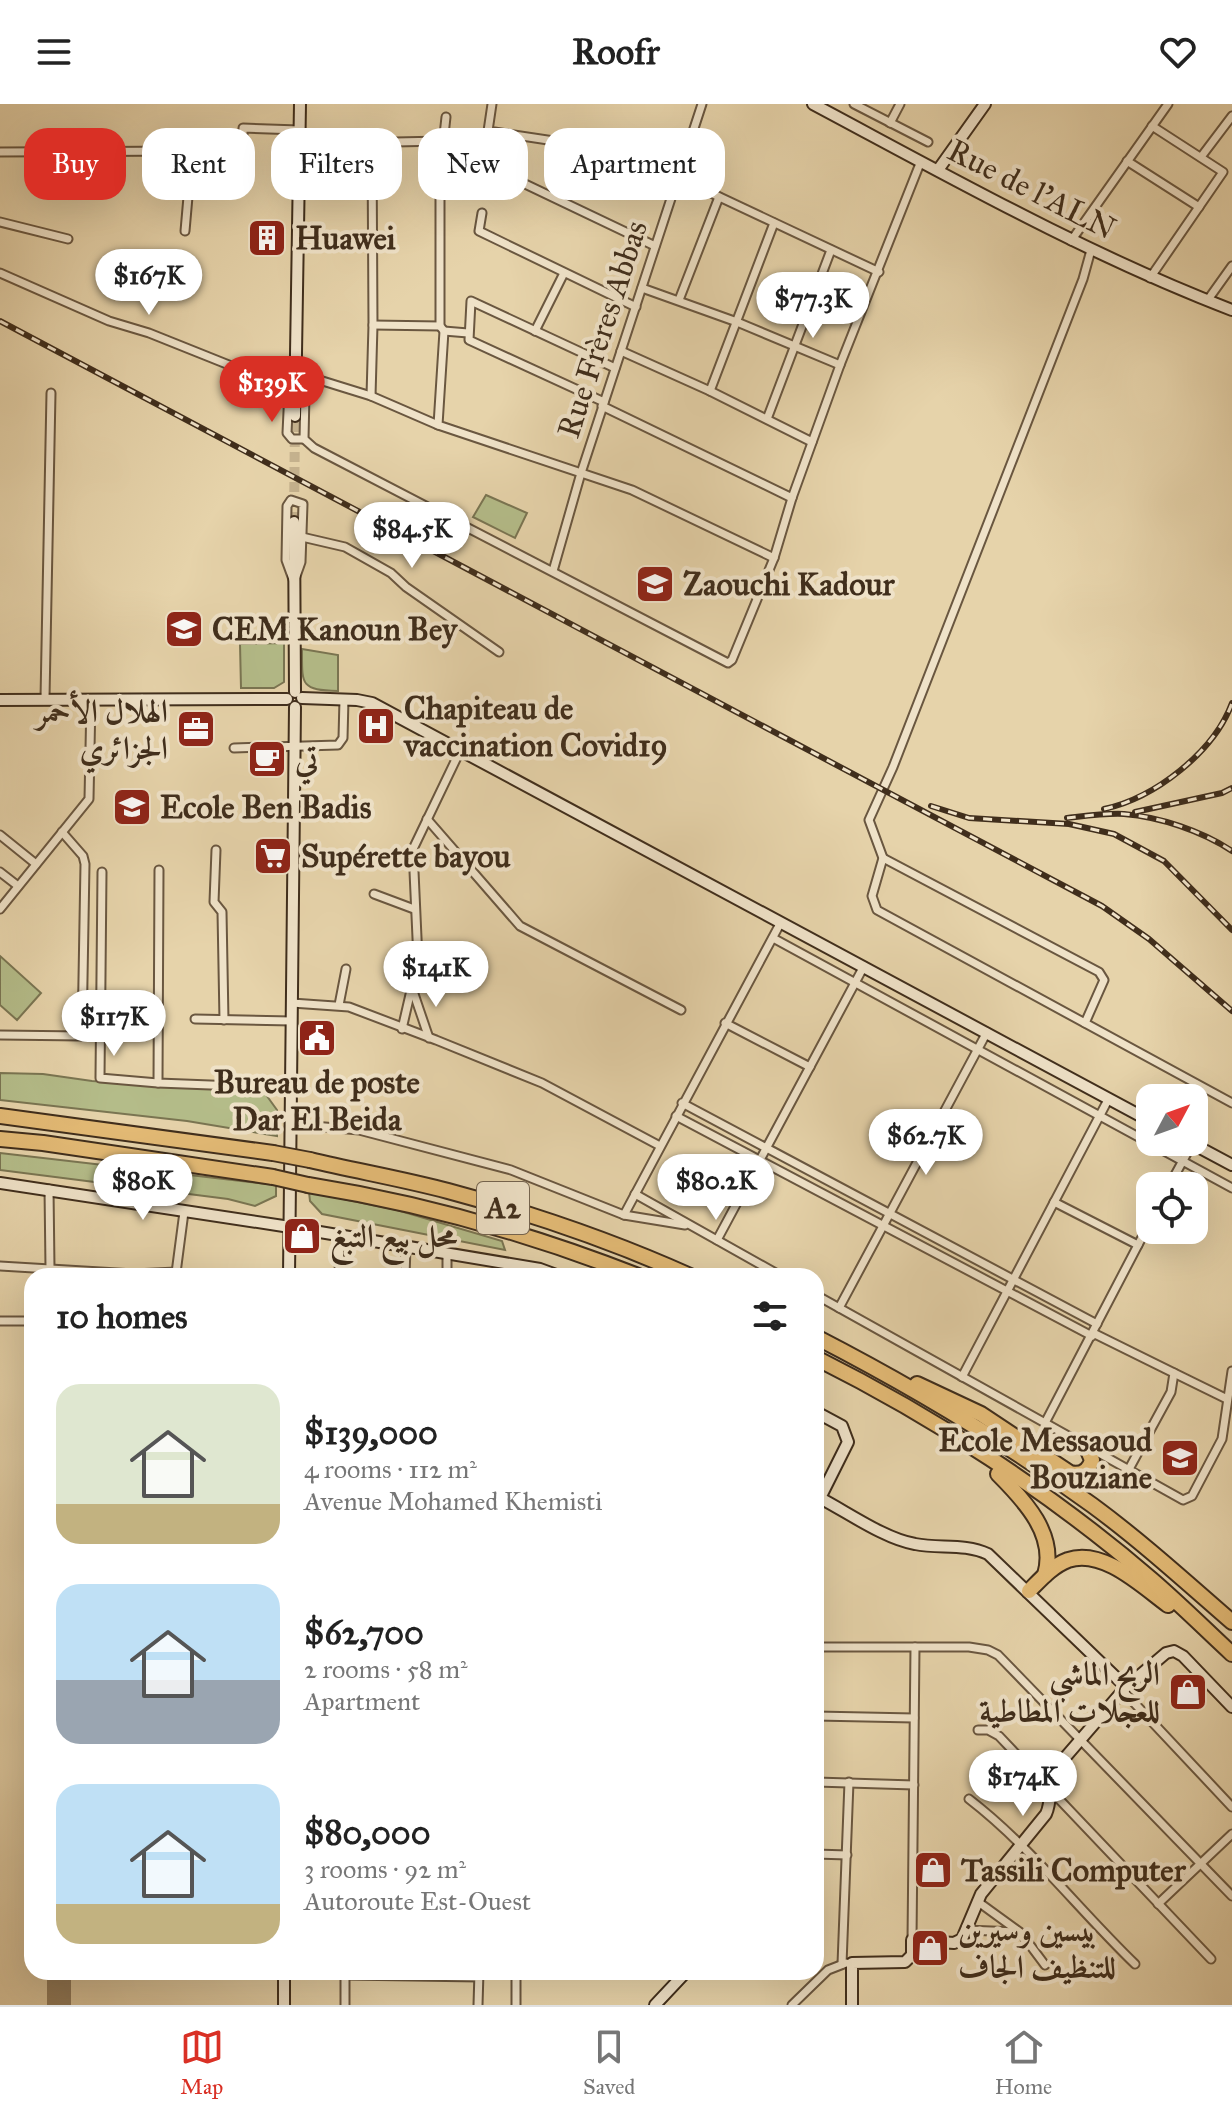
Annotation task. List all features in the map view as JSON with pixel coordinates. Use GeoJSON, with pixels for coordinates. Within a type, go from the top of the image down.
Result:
{"type":"FeatureCollection","features":[{"type":"Feature","properties":{"kind":"highway","name":"A2"},"geometry":{"type":"LineString","coordinates":[[0,1116],[273,1153],[446,1190],[575,1231],[670,1268]]}},
{"type":"Feature","properties":{"kind":"highway","name":"A2"},"geometry":{"type":"LineString","coordinates":[[0,1139],[273,1177],[376,1196],[464,1219],[618,1268]]}},
{"type":"Feature","properties":{"kind":"highway"},"geometry":{"type":"LineString","coordinates":[[824,1341],[972,1409],[1070,1473],[1082,1473],[1089,1468],[1092,1460],[1086,1446]]}},
{"type":"Feature","properties":{"kind":"highway"},"geometry":{"type":"LineString","coordinates":[[824,1362],[905,1406],[969,1446],[1076,1520],[1151,1579],[1232,1654]]}},
{"type":"Feature","properties":{"kind":"highway"},"geometry":{"type":"LineString","coordinates":[[867,1363],[1004,1446],[1091,1505],[1151,1550],[1232,1622]]}},
{"type":"Feature","properties":{"kind":"highway"},"geometry":{"type":"LineString","coordinates":[[969,1446],[1011,1487],[1037,1522],[1049,1550],[1045,1575]]}},
{"type":"Feature","properties":{"kind":"highway"},"geometry":{"type":"LineString","coordinates":[[1029,1591],[1067,1560],[1078,1558],[1101,1562],[1128,1576],[1220,1643]]}},
{"type":"Feature","properties":{"kind":"street"},"geometry":{"type":"LineString","coordinates":[[299,128],[300,104]]}},
{"type":"Feature","properties":{"kind":"street"},"geometry":{"type":"LineString","coordinates":[[488,128],[492,104]]}},
{"type":"Feature","properties":{"kind":"street","name":"Rue Frères Abbas"},"geometry":{"type":"LineString","coordinates":[[694,128],[702,104]]}},
{"type":"Feature","properties":{"kind":"street","name":"Rue de l'ALN"},"geometry":{"type":"LineString","coordinates":[[813,104],[1071,241],[1150,278],[1232,310]]}},
{"type":"Feature","properties":{"kind":"street"},"geometry":{"type":"LineString","coordinates":[[854,104],[928,142]]}},
{"type":"Feature","properties":{"kind":"street"},"geometry":{"type":"LineString","coordinates":[[890,123],[900,104]]}},
{"type":"Feature","properties":{"kind":"street"},"geometry":{"type":"LineString","coordinates":[[938,170],[985,104]]}},
{"type":"Feature","properties":{"kind":"street"},"geometry":{"type":"LineString","coordinates":[[1071,241],[1168,104]]}},
{"type":"Feature","properties":{"kind":"street"},"geometry":{"type":"LineString","coordinates":[[1201,157],[1232,116]]}},
{"type":"Feature","properties":{"kind":"street"},"geometry":{"type":"LineString","coordinates":[[445,128],[446,117]]}},
{"type":"Feature","properties":{"kind":"street"},"geometry":{"type":"LineString","coordinates":[[1150,278],[1223,172],[1152,126]]}},
{"type":"Feature","properties":{"kind":"street"},"geometry":{"type":"LineString","coordinates":[[0,152],[142,151]]}},
{"type":"Feature","properties":{"kind":"street"},"geometry":{"type":"LineString","coordinates":[[295,371],[287,433],[292,439],[304,439],[314,448],[728,663],[732,660],[774,558],[840,365],[921,161]]}},
{"type":"Feature","properties":{"kind":"street"},"geometry":{"type":"LineString","coordinates":[[1127,161],[1199,207]]}},
{"type":"Feature","properties":{"kind":"street"},"geometry":{"type":"LineString","coordinates":[[528,185],[655,246]]}},
{"type":"Feature","properties":{"kind":"street"},"geometry":{"type":"LineString","coordinates":[[185,231],[188,200]]}},
{"type":"Feature","properties":{"kind":"street"},"geometry":{"type":"LineString","coordinates":[[295,416],[298,200]]}},
{"type":"Feature","properties":{"kind":"street"},"geometry":{"type":"LineString","coordinates":[[371,396],[372,200]]}},
{"type":"Feature","properties":{"kind":"street"},"geometry":{"type":"LineString","coordinates":[[438,425],[442,328],[440,200]]}},
{"type":"Feature","properties":{"kind":"street","name":"Rue Frères Abbas"},"geometry":{"type":"LineString","coordinates":[[553,571],[581,473],[670,200]]}},
{"type":"Feature","properties":{"kind":"street"},"geometry":{"type":"LineString","coordinates":[[679,300],[718,200]]}},
{"type":"Feature","properties":{"kind":"street"},"geometry":{"type":"LineString","coordinates":[[725,200],[879,272]]}},
{"type":"Feature","properties":{"kind":"street"},"geometry":{"type":"LineString","coordinates":[[482,213],[479,231],[636,307]]}},
{"type":"Feature","properties":{"kind":"street"},"geometry":{"type":"LineString","coordinates":[[0,222],[68,239]]}},
{"type":"Feature","properties":{"kind":"street"},"geometry":{"type":"LineString","coordinates":[[710,391],[774,223]]}},
{"type":"Feature","properties":{"kind":"street"},"geometry":{"type":"LineString","coordinates":[[767,419],[831,250]]}},
{"type":"Feature","properties":{"kind":"street"},"geometry":{"type":"LineString","coordinates":[[1091,250],[1083,279],[889,778],[869,820],[883,858],[872,896],[877,910],[1232,1103]]}},
{"type":"Feature","properties":{"kind":"street"},"geometry":{"type":"LineString","coordinates":[[1207,301],[1232,266]]}},
{"type":"Feature","properties":{"kind":"street"},"geometry":{"type":"LineString","coordinates":[[0,273],[109,321],[149,333],[237,371],[295,371],[371,396],[438,425],[632,490],[774,558]]}},
{"type":"Feature","properties":{"kind":"street"},"geometry":{"type":"LineString","coordinates":[[535,331],[564,273]]}},
{"type":"Feature","properties":{"kind":"street"},"geometry":{"type":"LineString","coordinates":[[642,288],[737,322],[840,365]]}},
{"type":"Feature","properties":{"kind":"street"},"geometry":{"type":"LineString","coordinates":[[615,368],[471,301],[469,340],[792,498]]}},
{"type":"Feature","properties":{"kind":"street"},"geometry":{"type":"LineString","coordinates":[[373,325],[442,328],[468,333]]}},
{"type":"Feature","properties":{"kind":"street"},"geometry":{"type":"LineString","coordinates":[[621,351],[812,442]]}},
{"type":"Feature","properties":{"kind":"street"},"geometry":{"type":"LineString","coordinates":[[295,371],[305,394],[304,439]]}},
{"type":"Feature","properties":{"kind":"street"},"geometry":{"type":"LineString","coordinates":[[45,698],[51,393]]}},
{"type":"Feature","properties":{"kind":"street"},"geometry":{"type":"LineString","coordinates":[[291,500],[303,504],[301,562],[294,582],[286,560],[287,506],[291,500]]}},
{"type":"Feature","properties":{"kind":"street"},"geometry":{"type":"LineString","coordinates":[[289,1268],[295,747],[294,522]]}},
{"type":"Feature","properties":{"kind":"street"},"geometry":{"type":"LineString","coordinates":[[302,537],[345,547],[391,573],[406,587],[499,652]]}},
{"type":"Feature","properties":{"kind":"street"},"geometry":{"type":"LineString","coordinates":[[0,909],[89,799],[91,699]]}},
{"type":"Feature","properties":{"kind":"street"},"geometry":{"type":"LineString","coordinates":[[0,700],[344,699],[372,703],[1136,1113]]}},
{"type":"Feature","properties":{"kind":"street"},"geometry":{"type":"LineString","coordinates":[[234,748],[342,743],[344,699]]}},
{"type":"Feature","properties":{"kind":"street"},"geometry":{"type":"LineString","coordinates":[[402,1029],[418,960],[413,849],[460,751]]}},
{"type":"Feature","properties":{"kind":"street"},"geometry":{"type":"LineString","coordinates":[[427,819],[520,926],[681,1010]]}},
{"type":"Feature","properties":{"kind":"street"},"geometry":{"type":"LineString","coordinates":[[0,1035],[82,1036],[85,864],[83,856],[62,832]]}},
{"type":"Feature","properties":{"kind":"street"},"geometry":{"type":"LineString","coordinates":[[0,835],[36,864]]}},
{"type":"Feature","properties":{"kind":"street"},"geometry":{"type":"LineString","coordinates":[[216,850],[214,902],[222,912],[224,1020]]}},
{"type":"Feature","properties":{"kind":"street"},"geometry":{"type":"LineString","coordinates":[[883,858],[1099,972],[1104,980],[1085,1023]]}},
{"type":"Feature","properties":{"kind":"street"},"geometry":{"type":"LineString","coordinates":[[158,1083],[159,870]]}},
{"type":"Feature","properties":{"kind":"street"},"geometry":{"type":"LineString","coordinates":[[0,872],[18,886]]}},
{"type":"Feature","properties":{"kind":"street"},"geometry":{"type":"LineString","coordinates":[[102,872],[98,1075],[103,1080],[291,1088]]}},
{"type":"Feature","properties":{"kind":"street"},"geometry":{"type":"LineString","coordinates":[[374,894],[414,909]]}},
{"type":"Feature","properties":{"kind":"street"},"geometry":{"type":"LineString","coordinates":[[624,1215],[781,922]]}},
{"type":"Feature","properties":{"kind":"street"},"geometry":{"type":"LineString","coordinates":[[773,938],[1232,1188]]}},
{"type":"Feature","properties":{"kind":"street"},"geometry":{"type":"LineString","coordinates":[[717,1240],[864,966]]}},
{"type":"Feature","properties":{"kind":"street"},"geometry":{"type":"LineString","coordinates":[[339,1005],[346,969]]}},
{"type":"Feature","properties":{"kind":"street"},"geometry":{"type":"LineString","coordinates":[[412,991],[429,1038]]}},
{"type":"Feature","properties":{"kind":"street"},"geometry":{"type":"LineString","coordinates":[[292,1003],[339,1005],[429,1038],[542,1083],[660,1146]]}},
{"type":"Feature","properties":{"kind":"street"},"geometry":{"type":"LineString","coordinates":[[195,1019],[292,1021]]}},
{"type":"Feature","properties":{"kind":"street"},"geometry":{"type":"LineString","coordinates":[[725,1023],[810,1067]]}},
{"type":"Feature","properties":{"kind":"street"},"geometry":{"type":"LineString","coordinates":[[839,1308],[987,1032]]}},
{"type":"Feature","properties":{"kind":"street"},"geometry":{"type":"LineString","coordinates":[[962,1377],[1109,1098]]}},
{"type":"Feature","properties":{"kind":"street"},"geometry":{"type":"LineString","coordinates":[[682,1103],[1097,1324]]}},
{"type":"Feature","properties":{"kind":"street"},"geometry":{"type":"LineString","coordinates":[[676,1116],[1092,1335],[1227,1399]]}},
{"type":"Feature","properties":{"kind":"street"},"geometry":{"type":"LineString","coordinates":[[291,1124],[359,1130],[511,1170],[624,1215],[691,1226]]}},
{"type":"Feature","properties":{"kind":"street"},"geometry":{"type":"LineString","coordinates":[[1208,1152],[1232,1165]]}},
{"type":"Feature","properties":{"kind":"street"},"geometry":{"type":"LineString","coordinates":[[1177,1172],[1185,1156]]}},
{"type":"Feature","properties":{"kind":"street"},"geometry":{"type":"LineString","coordinates":[[0,1183],[340,1235],[510,1268]]}},
{"type":"Feature","properties":{"kind":"street"},"geometry":{"type":"LineString","coordinates":[[0,1266],[50,1268],[49,1189]]}},
{"type":"Feature","properties":{"kind":"street"},"geometry":{"type":"LineString","coordinates":[[635,1194],[767,1268]]}},
{"type":"Feature","properties":{"kind":"street"},"geometry":{"type":"LineString","coordinates":[[1045,1423],[1138,1245],[1054,1202]]}},
{"type":"Feature","properties":{"kind":"street"},"geometry":{"type":"LineString","coordinates":[[176,1268],[184,1212]]}},
{"type":"Feature","properties":{"kind":"street"},"geometry":{"type":"LineString","coordinates":[[339,1268],[340,1235]]}},
{"type":"Feature","properties":{"kind":"street"},"geometry":{"type":"LineString","coordinates":[[405,1268],[406,1247]]}},
{"type":"Feature","properties":{"kind":"street"},"geometry":{"type":"LineString","coordinates":[[447,1255],[447,1268]]}},
{"type":"Feature","properties":{"kind":"street"},"geometry":{"type":"LineString","coordinates":[[824,1300],[1183,1500],[1188,1500],[1229,1424],[1227,1399],[1232,1371]]}},
{"type":"Feature","properties":{"kind":"street"},"geometry":{"type":"LineString","coordinates":[[0,1321],[24,1321]]}},
{"type":"Feature","properties":{"kind":"street"},"geometry":{"type":"LineString","coordinates":[[1129,1469],[1171,1392],[1174,1373]]}},
{"type":"Feature","properties":{"kind":"street"},"geometry":{"type":"LineString","coordinates":[[824,1416],[842,1426],[848,1442],[824,1489]]}},
{"type":"Feature","properties":{"kind":"street"},"geometry":{"type":"LineString","coordinates":[[824,1504],[906,1542],[976,1548],[988,1554],[1029,1591],[1125,1690],[1232,1807]]}},
{"type":"Feature","properties":{"kind":"street"},"geometry":{"type":"LineString","coordinates":[[824,1647],[969,1647],[993,1652],[1082,1739],[1232,1896]]}},
{"type":"Feature","properties":{"kind":"street"},"geometry":{"type":"LineString","coordinates":[[824,1974],[847,1963],[905,1962],[912,1955],[915,1647]]}},
{"type":"Feature","properties":{"kind":"street"},"geometry":{"type":"LineString","coordinates":[[912,1940],[954,1943],[962,1939],[977,1901],[1046,1814],[1051,1804],[1051,1777],[1125,1690],[1166,1653],[1174,1651],[1232,1707]]}},
{"type":"Feature","properties":{"kind":"street"},"geometry":{"type":"LineString","coordinates":[[824,1716],[914,1718]]}},
{"type":"Feature","properties":{"kind":"street"},"geometry":{"type":"LineString","coordinates":[[978,1730],[988,1730],[999,1736],[1211,1959]]}},
{"type":"Feature","properties":{"kind":"street"},"geometry":{"type":"LineString","coordinates":[[824,1782],[914,1785]]}},
{"type":"Feature","properties":{"kind":"street"},"geometry":{"type":"LineString","coordinates":[[849,1782],[847,1963],[852,2005]]}},
{"type":"Feature","properties":{"kind":"street"},"geometry":{"type":"LineString","coordinates":[[969,1799],[1021,1846],[1135,1964]]}},
{"type":"Feature","properties":{"kind":"street"},"geometry":{"type":"LineString","coordinates":[[1158,1904],[1232,1834]]}},
{"type":"Feature","properties":{"kind":"street"},"geometry":{"type":"LineString","coordinates":[[824,1854],[847,1855]]}},
{"type":"Feature","properties":{"kind":"street"},"geometry":{"type":"LineString","coordinates":[[977,1901],[1021,1933],[1045,1965]]}},
{"type":"Feature","properties":{"kind":"street"},"geometry":{"type":"LineString","coordinates":[[965,1930],[1021,1933]]}},
{"type":"Feature","properties":{"kind":"street"},"geometry":{"type":"LineString","coordinates":[[284,1980],[284,2005]]}},
{"type":"Feature","properties":{"kind":"street"},"geometry":{"type":"LineString","coordinates":[[345,1980],[345,2005]]}},
{"type":"Feature","properties":{"kind":"street"},"geometry":{"type":"LineString","coordinates":[[478,2005],[479,1980]]}},
{"type":"Feature","properties":{"kind":"street"},"geometry":{"type":"LineString","coordinates":[[516,1980],[516,2005]]}},
{"type":"Feature","properties":{"kind":"street"},"geometry":{"type":"LineString","coordinates":[[655,2005],[678,1980]]}},
{"type":"Feature","properties":{"kind":"street"},"geometry":{"type":"LineString","coordinates":[[792,2005],[818,1980]]}},
{"type":"Feature","properties":{"kind":"green space"},"geometry":{"type":"Polygon","coordinates":[[[486,495],[527,513],[515,538],[473,517],[486,495]]]}},
{"type":"Feature","properties":{"kind":"green space"},"geometry":{"type":"Polygon","coordinates":[[[284,643],[284,682],[274,688],[241,688],[240,644],[284,643]]]}},
{"type":"Feature","properties":{"kind":"green space"},"geometry":{"type":"Polygon","coordinates":[[[302,649],[338,655],[338,691],[316,689],[306,683],[302,671],[302,649]]]}},
{"type":"Feature","properties":{"kind":"green space"},"geometry":{"type":"Polygon","coordinates":[[[0,956],[41,993],[17,1020],[0,1005],[0,956]]]}},
{"type":"Feature","properties":{"kind":"green space"},"geometry":{"type":"Polygon","coordinates":[[[0,1073],[264,1092],[277,1110],[277,1136],[187,1121],[0,1100],[0,1073]]]}},
{"type":"Feature","properties":{"kind":"green space"},"geometry":{"type":"Polygon","coordinates":[[[0,1153],[276,1185],[276,1196],[255,1206],[228,1199],[0,1170],[0,1153]]]}},
{"type":"Feature","properties":{"kind":"green space"},"geometry":{"type":"Polygon","coordinates":[[[309,1192],[397,1210],[502,1241],[505,1250],[322,1214],[310,1201],[309,1192]]]}},
{"type":"Feature","properties":{"kind":"taxiway"},"geometry":{"type":"LineString","coordinates":[[59,1980],[59,2005]]}},
{"type":"Feature","properties":{"kind":"tunnel"},"geometry":{"type":"LineString","coordinates":[[294,522],[295,416]]}},
{"type":"Feature","properties":{"kind":"railway"},"geometry":{"type":"LineString","coordinates":[[0,321],[1102,906],[1149,939],[1232,1011]]}},
{"type":"Feature","properties":{"kind":"railway"},"geometry":{"type":"LineString","coordinates":[[1104,809],[1143,795],[1180,770],[1212,739],[1232,703]]}},
{"type":"Feature","properties":{"kind":"railway"},"geometry":{"type":"LineString","coordinates":[[1135,812],[1222,793],[1232,788]]}},
{"type":"Feature","properties":{"kind":"railway"},"geometry":{"type":"LineString","coordinates":[[931,806],[969,818],[1069,824],[1114,834],[1164,861],[1232,930]]}},
{"type":"Feature","properties":{"kind":"railway"},"geometry":{"type":"LineString","coordinates":[[1067,818],[1117,814],[1152,818],[1194,831],[1232,851]]}},
{"type":"Feature","properties":{"kind":"place","name":"Huawei"},"geometry":{"type":"Point","coordinates":[267,238]}},
{"type":"Feature","properties":{"kind":"place","name":"Zaouchi Kadour"},"geometry":{"type":"Point","coordinates":[655,584]}},
{"type":"Feature","properties":{"kind":"place","name":"CEM Kanoun Bey"},"geometry":{"type":"Point","coordinates":[184,629]}},
{"type":"Feature","properties":{"kind":"place","name":"Chapiteau de vaccination Covid19"},"geometry":{"type":"Point","coordinates":[376,726]}},
{"type":"Feature","properties":{"kind":"place","name":"الهلال الأحمر الجزائري"},"geometry":{"type":"Point","coordinates":[196,729]}},
{"type":"Feature","properties":{"kind":"place","name":"تي"},"geometry":{"type":"Point","coordinates":[267,759]}},
{"type":"Feature","properties":{"kind":"place","name":"Ecole Ben Badis"},"geometry":{"type":"Point","coordinates":[132,807]}},
{"type":"Feature","properties":{"kind":"place","name":"Supérette bayou"},"geometry":{"type":"Point","coordinates":[273,856]}},
{"type":"Feature","properties":{"kind":"place","name":"Bureau de poste Dar El Beida"},"geometry":{"type":"Point","coordinates":[317,1038]}},
{"type":"Feature","properties":{"kind":"place","name":"محل بيع التبغ"},"geometry":{"type":"Point","coordinates":[302,1236]}},
{"type":"Feature","properties":{"kind":"place","name":"Ecole Messaoud Bouziane"},"geometry":{"type":"Point","coordinates":[1180,1458]}},
{"type":"Feature","properties":{"kind":"place","name":"الربح الماشي للعجلات المطاطية"},"geometry":{"type":"Point","coordinates":[1188,1692]}},
{"type":"Feature","properties":{"kind":"place","name":"Tassili Computer"},"geometry":{"type":"Point","coordinates":[933,1870]}},
{"type":"Feature","properties":{"kind":"place","name":"بيسين وسيرين للتنظيف الجاف"},"geometry":{"type":"Point","coordinates":[930,1948]}}]}
